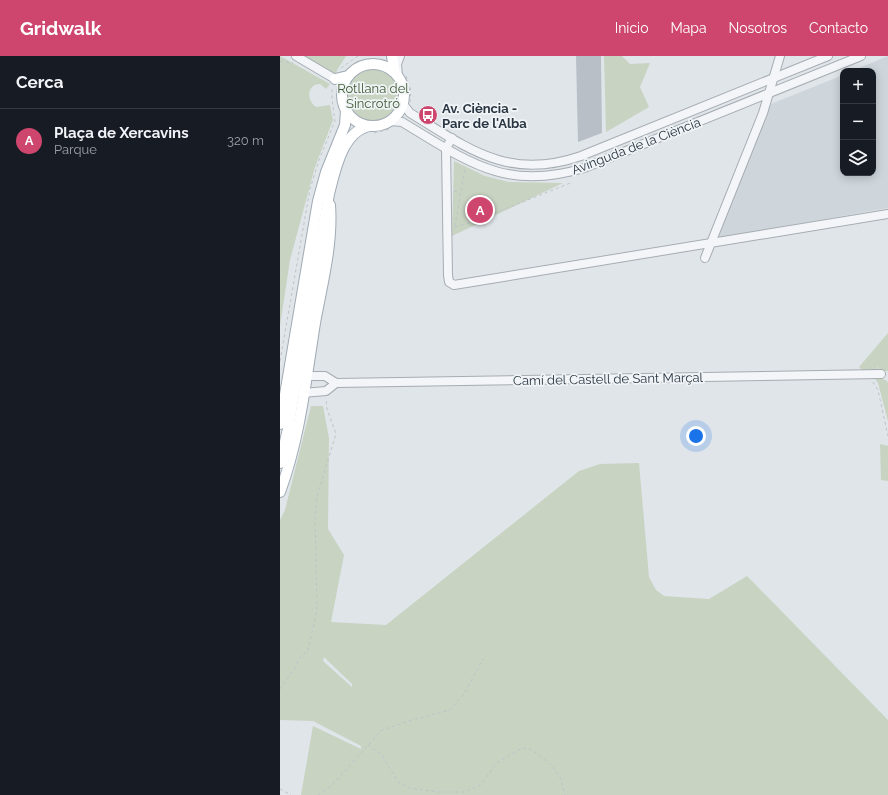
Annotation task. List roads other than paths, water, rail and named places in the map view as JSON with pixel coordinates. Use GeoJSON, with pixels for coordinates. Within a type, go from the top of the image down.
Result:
{"type":"FeatureCollection","features":[{"type":"Feature","properties":{"kind":"main road"},"geometry":{"type":"LineString","coordinates":[[280,463],[288,429],[329,194],[339,162],[350,138],[360,128],[369,129],[391,124],[407,105],[404,89],[392,56]]}},
{"type":"Feature","properties":{"kind":"main road"},"geometry":{"type":"LineString","coordinates":[[369,129],[355,120],[346,110],[342,99],[342,89],[348,76],[359,67],[376,60],[399,74]]}},
{"type":"Feature","properties":{"kind":"main road"},"geometry":{"type":"LineString","coordinates":[[342,89],[335,78],[348,76]]}},
{"type":"Feature","properties":{"kind":"main road"},"geometry":{"type":"LineString","coordinates":[[280,424],[318,201],[328,165],[345,125],[346,110]]}},
{"type":"Feature","properties":{"kind":"main road"},"geometry":{"type":"LineString","coordinates":[[280,492],[293,447],[304,392],[330,235],[329,194]]}},
{"type":"Feature","properties":{"kind":"street"},"geometry":{"type":"LineString","coordinates":[[399,74],[398,64],[400,56]]}},
{"type":"Feature","properties":{"kind":"street"},"geometry":{"type":"LineString","coordinates":[[705,258],[770,93],[780,56]]}},
{"type":"Feature","properties":{"kind":"street","name":"Avinguda de la Ciència"},"geometry":{"type":"LineString","coordinates":[[407,105],[410,113],[476,152],[497,160],[521,165],[549,165],[581,156],[828,56]]}},
{"type":"Feature","properties":{"kind":"street","name":"Avinguda de la Ciència"},"geometry":{"type":"LineString","coordinates":[[391,124],[402,122],[468,162],[505,175],[531,178],[556,176],[584,168],[861,56]]}},
{"type":"Feature","properties":{"kind":"street"},"geometry":{"type":"LineString","coordinates":[[296,60],[335,78]]}},
{"type":"Feature","properties":{"kind":"street"},"geometry":{"type":"LineString","coordinates":[[452,138],[446,148],[448,275],[449,282],[454,285],[888,214]]}},
{"type":"Feature","properties":{"kind":"street","name":"Camí del Castell de Sant Marçal"},"geometry":{"type":"LineString","coordinates":[[306,376],[324,376],[336,383],[881,374]]}},
{"type":"Feature","properties":{"kind":"street"},"geometry":{"type":"LineString","coordinates":[[304,392],[326,391],[336,383]]}},
{"type":"Feature","properties":{"kind":"place","name":"Av. Ciència - Parc de l'Alba"},"geometry":{"type":"Point","coordinates":[428,115]}},
{"type":"Feature","properties":{"kind":"place","name":"Plaça de Xercavins"},"geometry":{"type":"Point","coordinates":[480,210]}},
{"type":"Feature","properties":{"kind":"park label","name":"Rotllana del Sincrotró"},"geometry":{"type":"Point","coordinates":[373,96]}}]}
